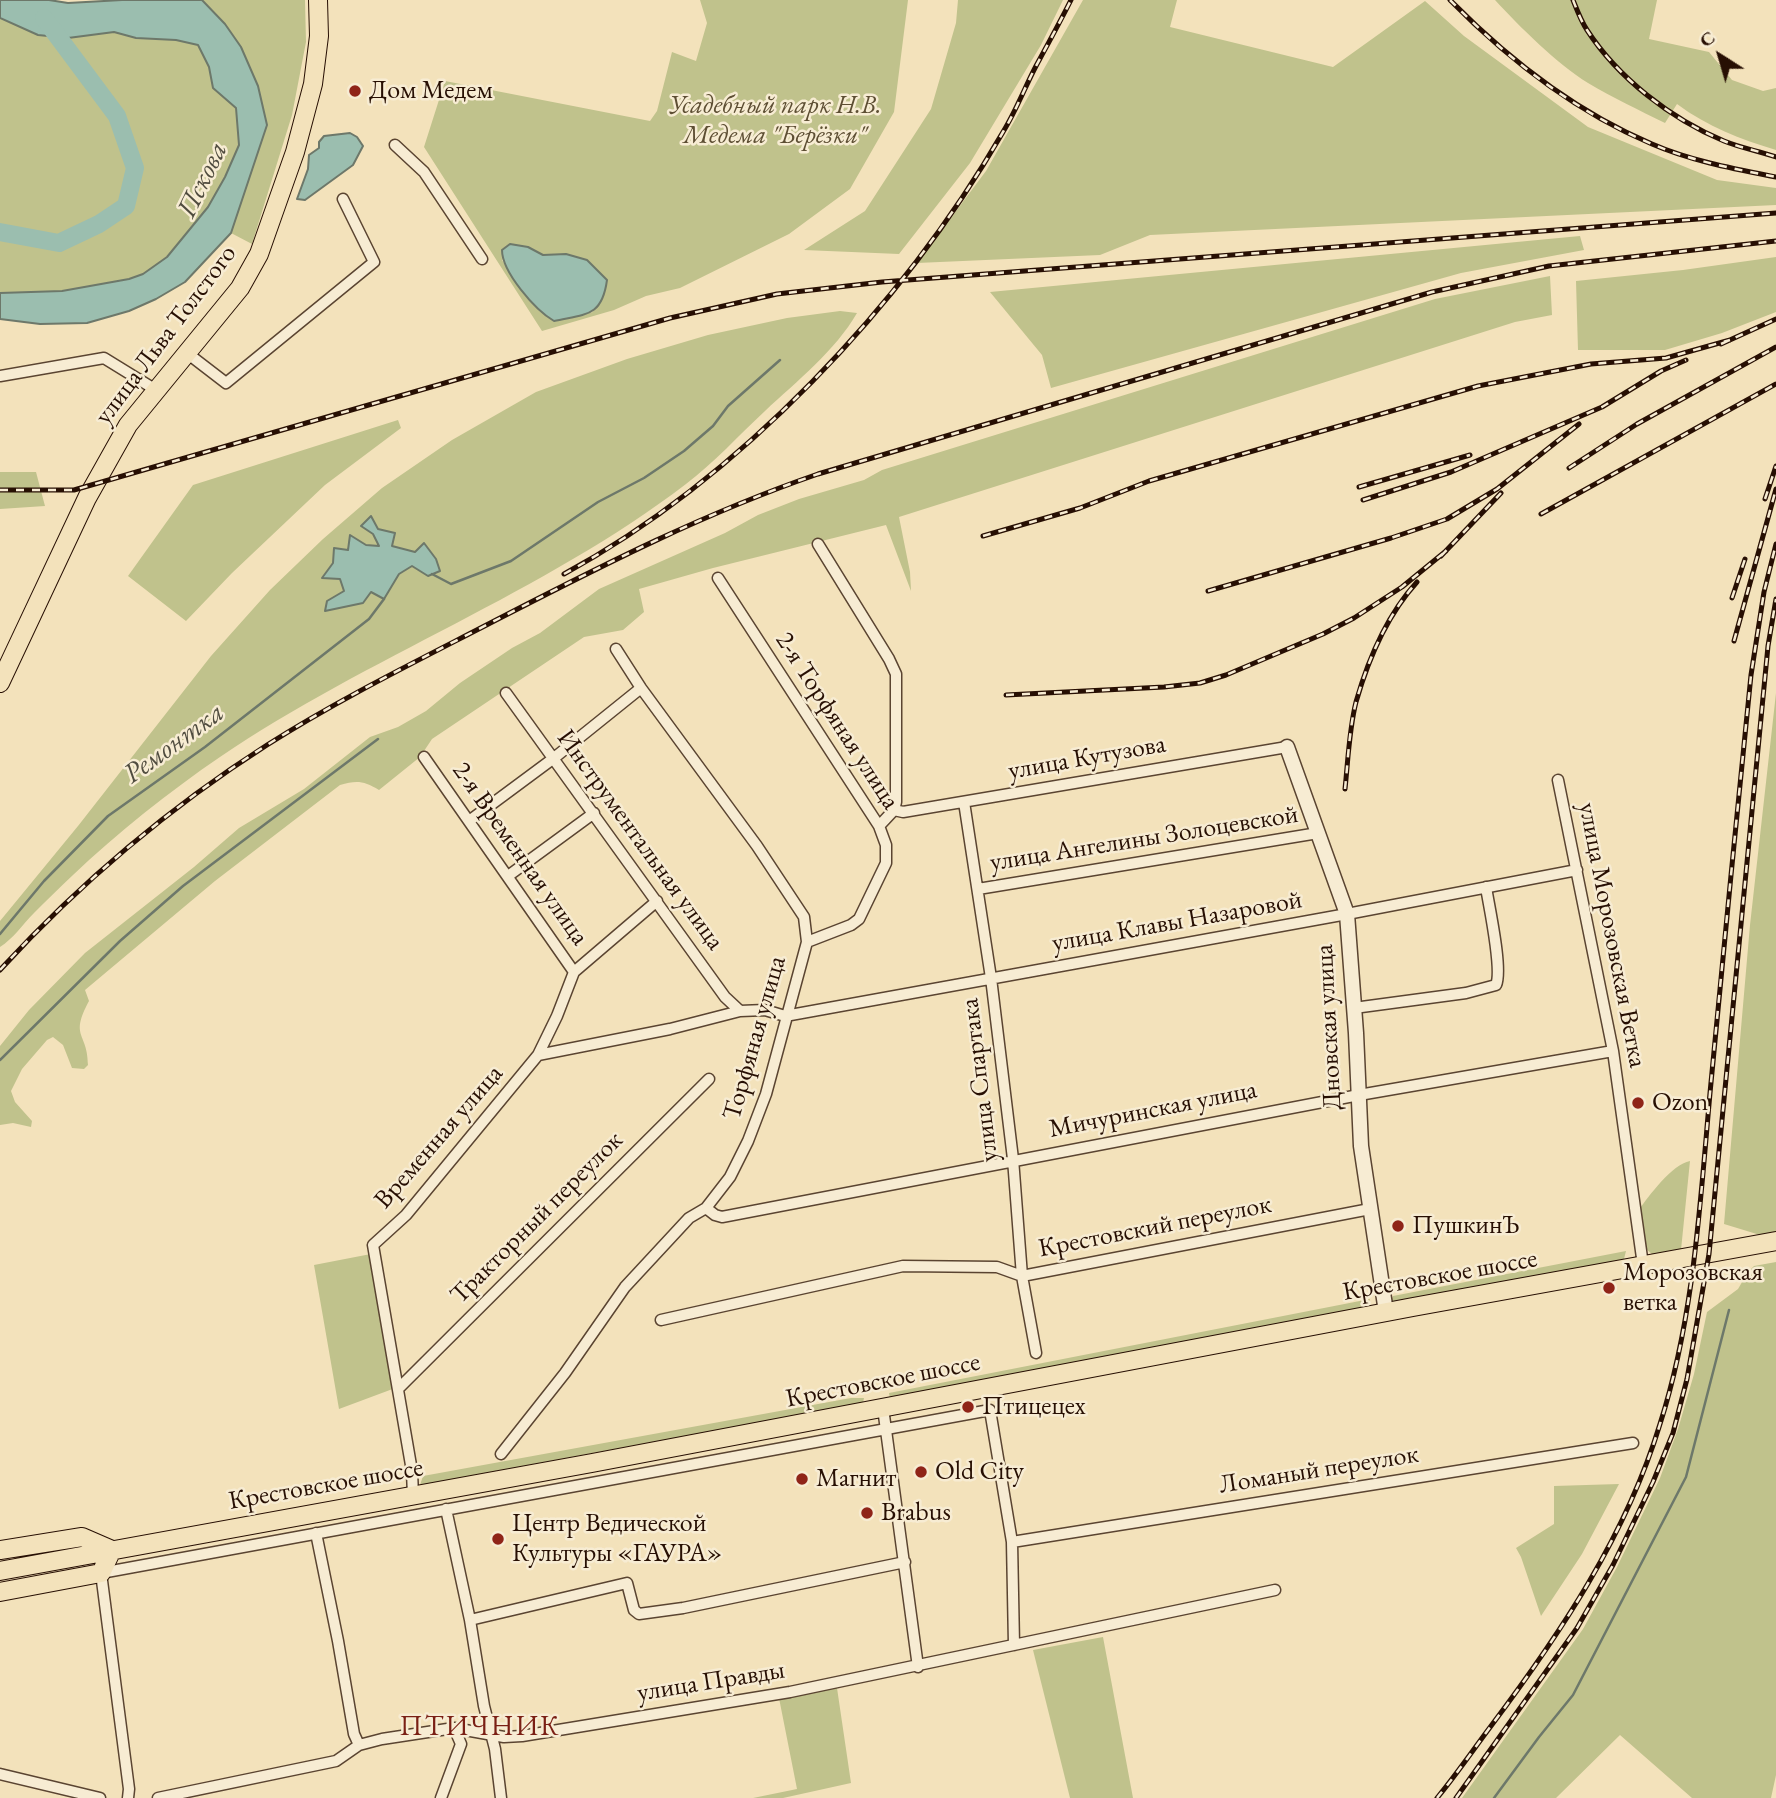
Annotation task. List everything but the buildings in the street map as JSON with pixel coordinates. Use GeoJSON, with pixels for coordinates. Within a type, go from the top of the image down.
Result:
{"type":"FeatureCollection","features":[{"type":"Feature","properties":{"kind":"main road","name":"улица Льва Толстого"},"geometry":{"type":"LineString","coordinates":[[0,683],[87,498],[128,425],[240,288],[267,236],[295,152],[313,84],[319,36],[318,0]]}},
{"type":"Feature","properties":{"kind":"main road","name":"Крестовское шоссе"},"geometry":{"type":"LineString","coordinates":[[0,1571],[1776,1241]]}},
{"type":"Feature","properties":{"kind":"main road"},"geometry":{"type":"LineString","coordinates":[[0,1550],[82,1537],[112,1550],[101,1573],[0,1591]]}},
{"type":"Feature","properties":{"kind":"street"},"geometry":{"type":"LineString","coordinates":[[395,145],[424,172],[482,259]]}},
{"type":"Feature","properties":{"kind":"street"},"geometry":{"type":"LineString","coordinates":[[187,353],[226,383],[374,262],[343,199]]}},
{"type":"Feature","properties":{"kind":"street"},"geometry":{"type":"LineString","coordinates":[[0,376],[104,358],[156,390]]}},
{"type":"Feature","properties":{"kind":"street"},"geometry":{"type":"LineString","coordinates":[[818,544],[896,674],[894,810],[879,826]]}},
{"type":"Feature","properties":{"kind":"street","name":"2-я Торфяная улица"},"geometry":{"type":"LineString","coordinates":[[718,578],[879,826],[886,845],[886,863],[859,919],[851,925],[807,942]]}},
{"type":"Feature","properties":{"kind":"street","name":"Торфяная улица"},"geometry":{"type":"LineString","coordinates":[[501,1454],[565,1373],[625,1287],[689,1218],[706,1208],[730,1177],[748,1141],[766,1094],[807,942],[804,917],[757,846],[641,688],[617,649]]}},
{"type":"Feature","properties":{"kind":"street"},"geometry":{"type":"LineString","coordinates":[[469,821],[554,758],[641,688]]}},
{"type":"Feature","properties":{"kind":"street","name":"Инструментальная улица"},"geometry":{"type":"LineString","coordinates":[[506,693],[725,997],[740,1011]]}},
{"type":"Feature","properties":{"kind":"street","name":"улица Кутузова"},"geometry":{"type":"LineString","coordinates":[[894,810],[903,812],[1287,747]]}},
{"type":"Feature","properties":{"kind":"street","name":"Дновская улица"},"geometry":{"type":"LineString","coordinates":[[1287,747],[1347,914],[1361,1146],[1386,1312]]}},
{"type":"Feature","properties":{"kind":"street","name":"2-я Временная улица"},"geometry":{"type":"LineString","coordinates":[[424,757],[574,972],[538,1055]]}},
{"type":"Feature","properties":{"kind":"street","name":"улица Морозовская Ветка"},"geometry":{"type":"LineString","coordinates":[[1558,780],[1613,1051],[1643,1265]]}},
{"type":"Feature","properties":{"kind":"street","name":"улица Спартака"},"geometry":{"type":"LineString","coordinates":[[964,802],[991,978],[1013,1159],[1022,1276],[1036,1353]]}},
{"type":"Feature","properties":{"kind":"street"},"geometry":{"type":"LineString","coordinates":[[508,876],[594,813]]}},
{"type":"Feature","properties":{"kind":"street","name":"улица Ангелины Золоцевской"},"geometry":{"type":"LineString","coordinates":[[978,890],[1318,833]]}},
{"type":"Feature","properties":{"kind":"street","name":"улица Клавы Назаровой"},"geometry":{"type":"LineString","coordinates":[[785,1016],[1577,870]]}},
{"type":"Feature","properties":{"kind":"street"},"geometry":{"type":"LineString","coordinates":[[1354,1008],[1466,993],[1496,985],[1497,963],[1486,887]]}},
{"type":"Feature","properties":{"kind":"street"},"geometry":{"type":"LineString","coordinates":[[574,972],[657,901]]}},
{"type":"Feature","properties":{"kind":"street","name":"Временная улица"},"geometry":{"type":"LineString","coordinates":[[413,1496],[412,1471],[373,1245],[406,1215],[538,1055],[670,1029],[740,1011],[765,1010],[785,1016]]}},
{"type":"Feature","properties":{"kind":"street","name":"Мичуринская улица"},"geometry":{"type":"LineString","coordinates":[[706,1208],[722,1217],[1013,1159],[1613,1051]]}},
{"type":"Feature","properties":{"kind":"street","name":"Тракторный переулок"},"geometry":{"type":"LineString","coordinates":[[398,1389],[709,1079]]}},
{"type":"Feature","properties":{"kind":"street","name":"Крестовский переулок"},"geometry":{"type":"LineString","coordinates":[[661,1320],[903,1266],[997,1268],[1022,1276],[1370,1209]]}},
{"type":"Feature","properties":{"kind":"street"},"geometry":{"type":"LineString","coordinates":[[883,1408],[918,1667]]}},
{"type":"Feature","properties":{"kind":"street"},"geometry":{"type":"LineString","coordinates":[[128,1798],[101,1573],[990,1410],[1012,1542],[1014,1645]]}},
{"type":"Feature","properties":{"kind":"street","name":"Ломаный переулок"},"geometry":{"type":"LineString","coordinates":[[1012,1542],[1633,1443]]}},
{"type":"Feature","properties":{"kind":"street"},"geometry":{"type":"LineString","coordinates":[[446,1509],[470,1620],[489,1733],[495,1749],[501,1798]]}},
{"type":"Feature","properties":{"kind":"street"},"geometry":{"type":"LineString","coordinates":[[316,1533],[354,1734],[359,1745]]}},
{"type":"Feature","properties":{"kind":"street"},"geometry":{"type":"LineString","coordinates":[[470,1620],[627,1583],[634,1610],[639,1614],[683,1608],[905,1562]]}},
{"type":"Feature","properties":{"kind":"street","name":"улица Правды"},"geometry":{"type":"LineString","coordinates":[[158,1798],[335,1761],[359,1745],[382,1739],[454,1728],[504,1737],[522,1736],[790,1692],[1275,1590]]}},
{"type":"Feature","properties":{"kind":"street"},"geometry":{"type":"LineString","coordinates":[[441,1798],[461,1744],[454,1728]]}},
{"type":"Feature","properties":{"kind":"street"},"geometry":{"type":"LineString","coordinates":[[0,1774],[100,1798]]}},
{"type":"Feature","properties":{"kind":"green space"},"geometry":{"type":"Polygon","coordinates":[[[202,0],[305,0],[306,42],[292,115],[252,244],[231,233],[267,125],[258,86],[225,24],[202,0]]]}},
{"type":"Feature","properties":{"kind":"green space","name":"Усадебный парк Н.В. Медема \"Берёзки\""},"geometry":{"type":"Polygon","coordinates":[[[700,0],[908,0],[894,112],[850,189],[789,234],[680,288],[646,296],[614,310],[542,331],[424,147],[445,81],[650,121],[657,111],[672,52],[696,61],[707,23],[700,0]],[[528,247],[502,260],[518,284],[554,321],[593,312],[543,255],[528,247]]]}},
{"type":"Feature","properties":{"kind":"green space"},"geometry":{"type":"Polygon","coordinates":[[[958,0],[1063,0],[1041,45],[970,163],[899,254],[804,250],[865,211],[931,109],[956,23],[958,0]]]}},
{"type":"Feature","properties":{"kind":"green space"},"geometry":{"type":"Polygon","coordinates":[[[1083,0],[1177,0],[1170,27],[1333,67],[1425,1],[1464,36],[1588,127],[1717,180],[1776,188],[1776,205],[1150,235],[1100,255],[917,263],[986,171],[1083,0]]]}},
{"type":"Feature","properties":{"kind":"green space"},"geometry":{"type":"Polygon","coordinates":[[[1495,0],[1657,0],[1649,39],[1709,52],[1732,80],[1763,91],[1776,88],[1776,150],[1725,132],[1677,104],[1665,123],[1607,94],[1552,56],[1495,0]]]}},
{"type":"Feature","properties":{"kind":"green space"},"geometry":{"type":"Polygon","coordinates":[[[0,18],[38,35],[68,38],[114,32],[136,38],[176,40],[198,45],[209,67],[213,88],[236,108],[239,145],[225,177],[208,207],[167,257],[143,274],[62,291],[0,293],[0,18]]]}},
{"type":"Feature","properties":{"kind":"green space"},"geometry":{"type":"Polygon","coordinates":[[[1580,236],[1584,250],[1461,273],[1051,388],[1042,355],[990,292],[1580,236]]]}},
{"type":"Feature","properties":{"kind":"green space"},"geometry":{"type":"Polygon","coordinates":[[[1776,257],[1776,312],[1722,333],[1665,350],[1578,350],[1576,281],[1776,257]]]}},
{"type":"Feature","properties":{"kind":"green space"},"geometry":{"type":"Polygon","coordinates":[[[1550,276],[1552,315],[1515,322],[899,517],[911,591],[886,525],[639,589],[644,612],[623,630],[584,637],[432,739],[420,757],[379,790],[360,782],[340,785],[215,881],[85,990],[89,1001],[80,1022],[80,1029],[88,1065],[84,1069],[72,1068],[63,1045],[53,1037],[47,1040],[22,1069],[11,1091],[15,1102],[32,1121],[31,1127],[13,1123],[0,1125],[0,1046],[29,1010],[85,953],[239,828],[304,789],[370,737],[398,727],[426,711],[460,683],[512,648],[540,633],[599,589],[725,533],[758,515],[799,499],[864,480],[882,470],[1435,299],[1550,276]]]}},
{"type":"Feature","properties":{"kind":"green space"},"geometry":{"type":"Polygon","coordinates":[[[840,311],[857,313],[838,340],[815,365],[686,484],[573,559],[335,687],[220,757],[163,798],[108,844],[63,884],[14,936],[0,947],[0,921],[211,656],[270,590],[382,488],[452,440],[536,392],[627,359],[708,335],[787,318],[840,311]],[[373,534],[380,546],[353,549],[333,563],[322,578],[340,579],[345,591],[371,592],[384,599],[399,574],[413,566],[423,543],[415,553],[391,545],[373,534]]]}},
{"type":"Feature","properties":{"kind":"green space"},"geometry":{"type":"Polygon","coordinates":[[[398,420],[401,428],[325,485],[232,573],[186,621],[128,576],[193,485],[398,420]]]}},
{"type":"Feature","properties":{"kind":"green space"},"geometry":{"type":"Polygon","coordinates":[[[0,472],[36,472],[45,506],[0,509],[0,472]]]}},
{"type":"Feature","properties":{"kind":"green space"},"geometry":{"type":"Polygon","coordinates":[[[1776,693],[1776,1232],[1760,1235],[1724,1224],[1750,925],[1776,693]]]}},
{"type":"Feature","properties":{"kind":"green space"},"geometry":{"type":"Polygon","coordinates":[[[1690,1161],[1681,1250],[1655,1257],[1643,1246],[1638,1211],[1669,1174],[1690,1161]]]}},
{"type":"Feature","properties":{"kind":"green space"},"geometry":{"type":"Polygon","coordinates":[[[1626,1251],[1624,1259],[1423,1299],[1390,1303],[1393,1296],[1626,1251]]]}},
{"type":"Feature","properties":{"kind":"green space"},"geometry":{"type":"Polygon","coordinates":[[[376,1253],[398,1387],[339,1409],[314,1265],[376,1253]]]}},
{"type":"Feature","properties":{"kind":"green space"},"geometry":{"type":"Polygon","coordinates":[[[1776,1262],[1776,1775],[1771,1798],[1692,1798],[1620,1735],[1556,1798],[1462,1798],[1583,1629],[1617,1567],[1660,1478],[1678,1429],[1694,1374],[1707,1312],[1738,1289],[1754,1266],[1776,1262]]]}},
{"type":"Feature","properties":{"kind":"green space"},"geometry":{"type":"Polygon","coordinates":[[[1370,1299],[1368,1308],[890,1399],[889,1393],[1370,1299]]]}},
{"type":"Feature","properties":{"kind":"green space"},"geometry":{"type":"Polygon","coordinates":[[[851,1398],[864,1398],[863,1403],[420,1485],[423,1476],[851,1398]]]}},
{"type":"Feature","properties":{"kind":"green space"},"geometry":{"type":"Polygon","coordinates":[[[1619,1484],[1582,1554],[1541,1616],[1516,1548],[1554,1524],[1554,1486],[1619,1484]]]}},
{"type":"Feature","properties":{"kind":"green space"},"geometry":{"type":"Polygon","coordinates":[[[1103,1637],[1133,1798],[1070,1798],[1033,1650],[1103,1637]]]}},
{"type":"Feature","properties":{"kind":"green space"},"geometry":{"type":"Polygon","coordinates":[[[837,1688],[851,1783],[783,1798],[753,1798],[797,1789],[779,1698],[837,1688]]]}},
{"type":"Feature","properties":{"kind":"shaded area"},"geometry":{"type":"Polygon","coordinates":[[[0,0],[49,0],[68,3],[202,0],[225,24],[241,47],[258,86],[267,125],[231,233],[185,282],[129,311],[87,323],[40,324],[0,319],[0,293],[62,291],[129,279],[143,274],[167,257],[208,207],[239,145],[236,108],[213,88],[209,67],[198,45],[176,40],[136,38],[114,32],[68,38],[38,35],[0,18],[0,0]]]}},
{"type":"Feature","properties":{"kind":"shaded area"},"geometry":{"type":"Polygon","coordinates":[[[350,133],[357,137],[363,146],[353,165],[305,200],[297,199],[308,169],[309,155],[319,148],[319,142],[324,136],[350,133]]]}},
{"type":"Feature","properties":{"kind":"shaded area"},"geometry":{"type":"Polygon","coordinates":[[[510,244],[528,247],[543,255],[566,254],[587,260],[607,280],[601,301],[591,312],[584,315],[554,321],[546,316],[529,300],[507,269],[502,250],[510,244]]]}},
{"type":"Feature","properties":{"kind":"shaded area"},"geometry":{"type":"Polygon","coordinates":[[[371,516],[378,529],[395,533],[392,546],[415,552],[424,543],[436,559],[440,571],[428,576],[412,566],[399,574],[384,599],[371,592],[363,603],[325,611],[327,601],[344,591],[340,579],[322,578],[333,563],[334,548],[348,550],[350,535],[366,545],[379,546],[373,534],[361,526],[371,516]]]}},
{"type":"Feature","properties":{"kind":"waterway","name":"Пскова"},"geometry":{"type":"LineString","coordinates":[[0,232],[59,243],[99,224],[126,206],[135,168],[117,116],[44,18]]}},
{"type":"Feature","properties":{"kind":"waterway"},"geometry":{"type":"LineString","coordinates":[[432,574],[451,584],[511,561],[598,502],[644,478],[684,451],[713,426],[728,406],[780,360]]}},
{"type":"Feature","properties":{"kind":"waterway","name":"Ремонтка"},"geometry":{"type":"LineString","coordinates":[[0,934],[44,881],[108,816],[205,747],[369,619],[384,599]]}},
{"type":"Feature","properties":{"kind":"waterway"},"geometry":{"type":"LineString","coordinates":[[0,1060],[120,941],[183,886],[378,739]]}},
{"type":"Feature","properties":{"kind":"waterway"},"geometry":{"type":"LineString","coordinates":[[1494,1798],[1573,1695],[1686,1477],[1729,1310]]}},
{"type":"Feature","properties":{"kind":"railway"},"geometry":{"type":"LineString","coordinates":[[564,574],[629,535],[693,489],[754,438],[812,382],[867,323],[917,261],[963,197],[1008,124],[1071,0]]}},
{"type":"Feature","properties":{"kind":"railway"},"geometry":{"type":"LineString","coordinates":[[1450,0],[1495,43],[1544,82],[1569,100],[1623,131],[1682,155],[1776,177]]}},
{"type":"Feature","properties":{"kind":"railway"},"geometry":{"type":"LineString","coordinates":[[1573,0],[1585,27],[1600,48],[1647,95],[1704,132],[1776,157]]}},
{"type":"Feature","properties":{"kind":"railway"},"geometry":{"type":"LineString","coordinates":[[0,490],[74,490],[670,318],[777,294],[882,282],[1776,213]]}},
{"type":"Feature","properties":{"kind":"railway"},"geometry":{"type":"LineString","coordinates":[[0,970],[61,908],[126,849],[195,794],[267,745],[352,695],[539,598],[656,540],[735,505],[818,474],[1432,292],[1549,266],[1776,241]]}},
{"type":"Feature","properties":{"kind":"railway"},"geometry":{"type":"LineString","coordinates":[[1721,344],[1776,319]]}},
{"type":"Feature","properties":{"kind":"railway"},"geometry":{"type":"LineString","coordinates":[[983,536],[1080,508],[1149,481],[1478,386],[1591,364],[1666,358],[1730,340]]}},
{"type":"Feature","properties":{"kind":"railway"},"geometry":{"type":"LineString","coordinates":[[1569,468],[1637,424],[1776,347]]}},
{"type":"Feature","properties":{"kind":"railway"},"geometry":{"type":"LineString","coordinates":[[1363,500],[1451,472],[1602,407],[1661,371],[1686,360]]}},
{"type":"Feature","properties":{"kind":"railway"},"geometry":{"type":"LineString","coordinates":[[1541,514],[1776,384]]}},
{"type":"Feature","properties":{"kind":"railway"},"geometry":{"type":"LineString","coordinates":[[1208,591],[1447,519],[1497,489],[1579,424]]}},
{"type":"Feature","properties":{"kind":"railway"},"geometry":{"type":"LineString","coordinates":[[1359,487],[1470,455]]}},
{"type":"Feature","properties":{"kind":"railway"},"geometry":{"type":"LineString","coordinates":[[1765,499],[1776,466]]}},
{"type":"Feature","properties":{"kind":"railway"},"geometry":{"type":"LineString","coordinates":[[1734,641],[1776,489]]}},
{"type":"Feature","properties":{"kind":"railway"},"geometry":{"type":"LineString","coordinates":[[1441,556],[1501,493]]}},
{"type":"Feature","properties":{"kind":"railway"},"geometry":{"type":"LineString","coordinates":[[1437,1798],[1542,1656],[1589,1582],[1629,1506],[1646,1465],[1672,1384],[1688,1302],[1699,1219],[1751,675],[1764,592],[1776,544]]}},
{"type":"Feature","properties":{"kind":"railway"},"geometry":{"type":"LineString","coordinates":[[1006,695],[1164,687],[1200,683],[1226,675],[1354,618],[1402,587],[1446,551]]}},
{"type":"Feature","properties":{"kind":"railway"},"geometry":{"type":"LineString","coordinates":[[1732,598],[1745,559]]}},
{"type":"Feature","properties":{"kind":"railway"},"geometry":{"type":"LineString","coordinates":[[1345,789],[1350,734],[1366,670],[1396,609],[1417,582]]}},
{"type":"Feature","properties":{"kind":"railway"},"geometry":{"type":"LineString","coordinates":[[1456,1798],[1577,1628],[1613,1565],[1673,1433],[1687,1379],[1709,1254],[1768,646],[1776,599]]}},
{"type":"Feature","properties":{"kind":"place","name":"Дом Медем"},"geometry":{"type":"Point","coordinates":[355,91]}},
{"type":"Feature","properties":{"kind":"place","name":"Ozon"},"geometry":{"type":"Point","coordinates":[1638,1103]}},
{"type":"Feature","properties":{"kind":"place","name":"ПушкинЪ"},"geometry":{"type":"Point","coordinates":[1398,1226]}},
{"type":"Feature","properties":{"kind":"place","name":"Морозовская ветка"},"geometry":{"type":"Point","coordinates":[1609,1288]}},
{"type":"Feature","properties":{"kind":"place","name":"Птицецех"},"geometry":{"type":"Point","coordinates":[968,1407]}},
{"type":"Feature","properties":{"kind":"place","name":"Old City"},"geometry":{"type":"Point","coordinates":[921,1472]}},
{"type":"Feature","properties":{"kind":"place","name":"Магнит"},"geometry":{"type":"Point","coordinates":[802,1479]}},
{"type":"Feature","properties":{"kind":"place","name":"Brabus"},"geometry":{"type":"Point","coordinates":[867,1513]}},
{"type":"Feature","properties":{"kind":"place","name":"Центр Ведической Культуры «ГАУРА»"},"geometry":{"type":"Point","coordinates":[498,1539]}},
{"type":"Feature","properties":{"kind":"district","name":"ПТИЧНИК"},"geometry":{"type":"Point","coordinates":[480,1727]}}]}
